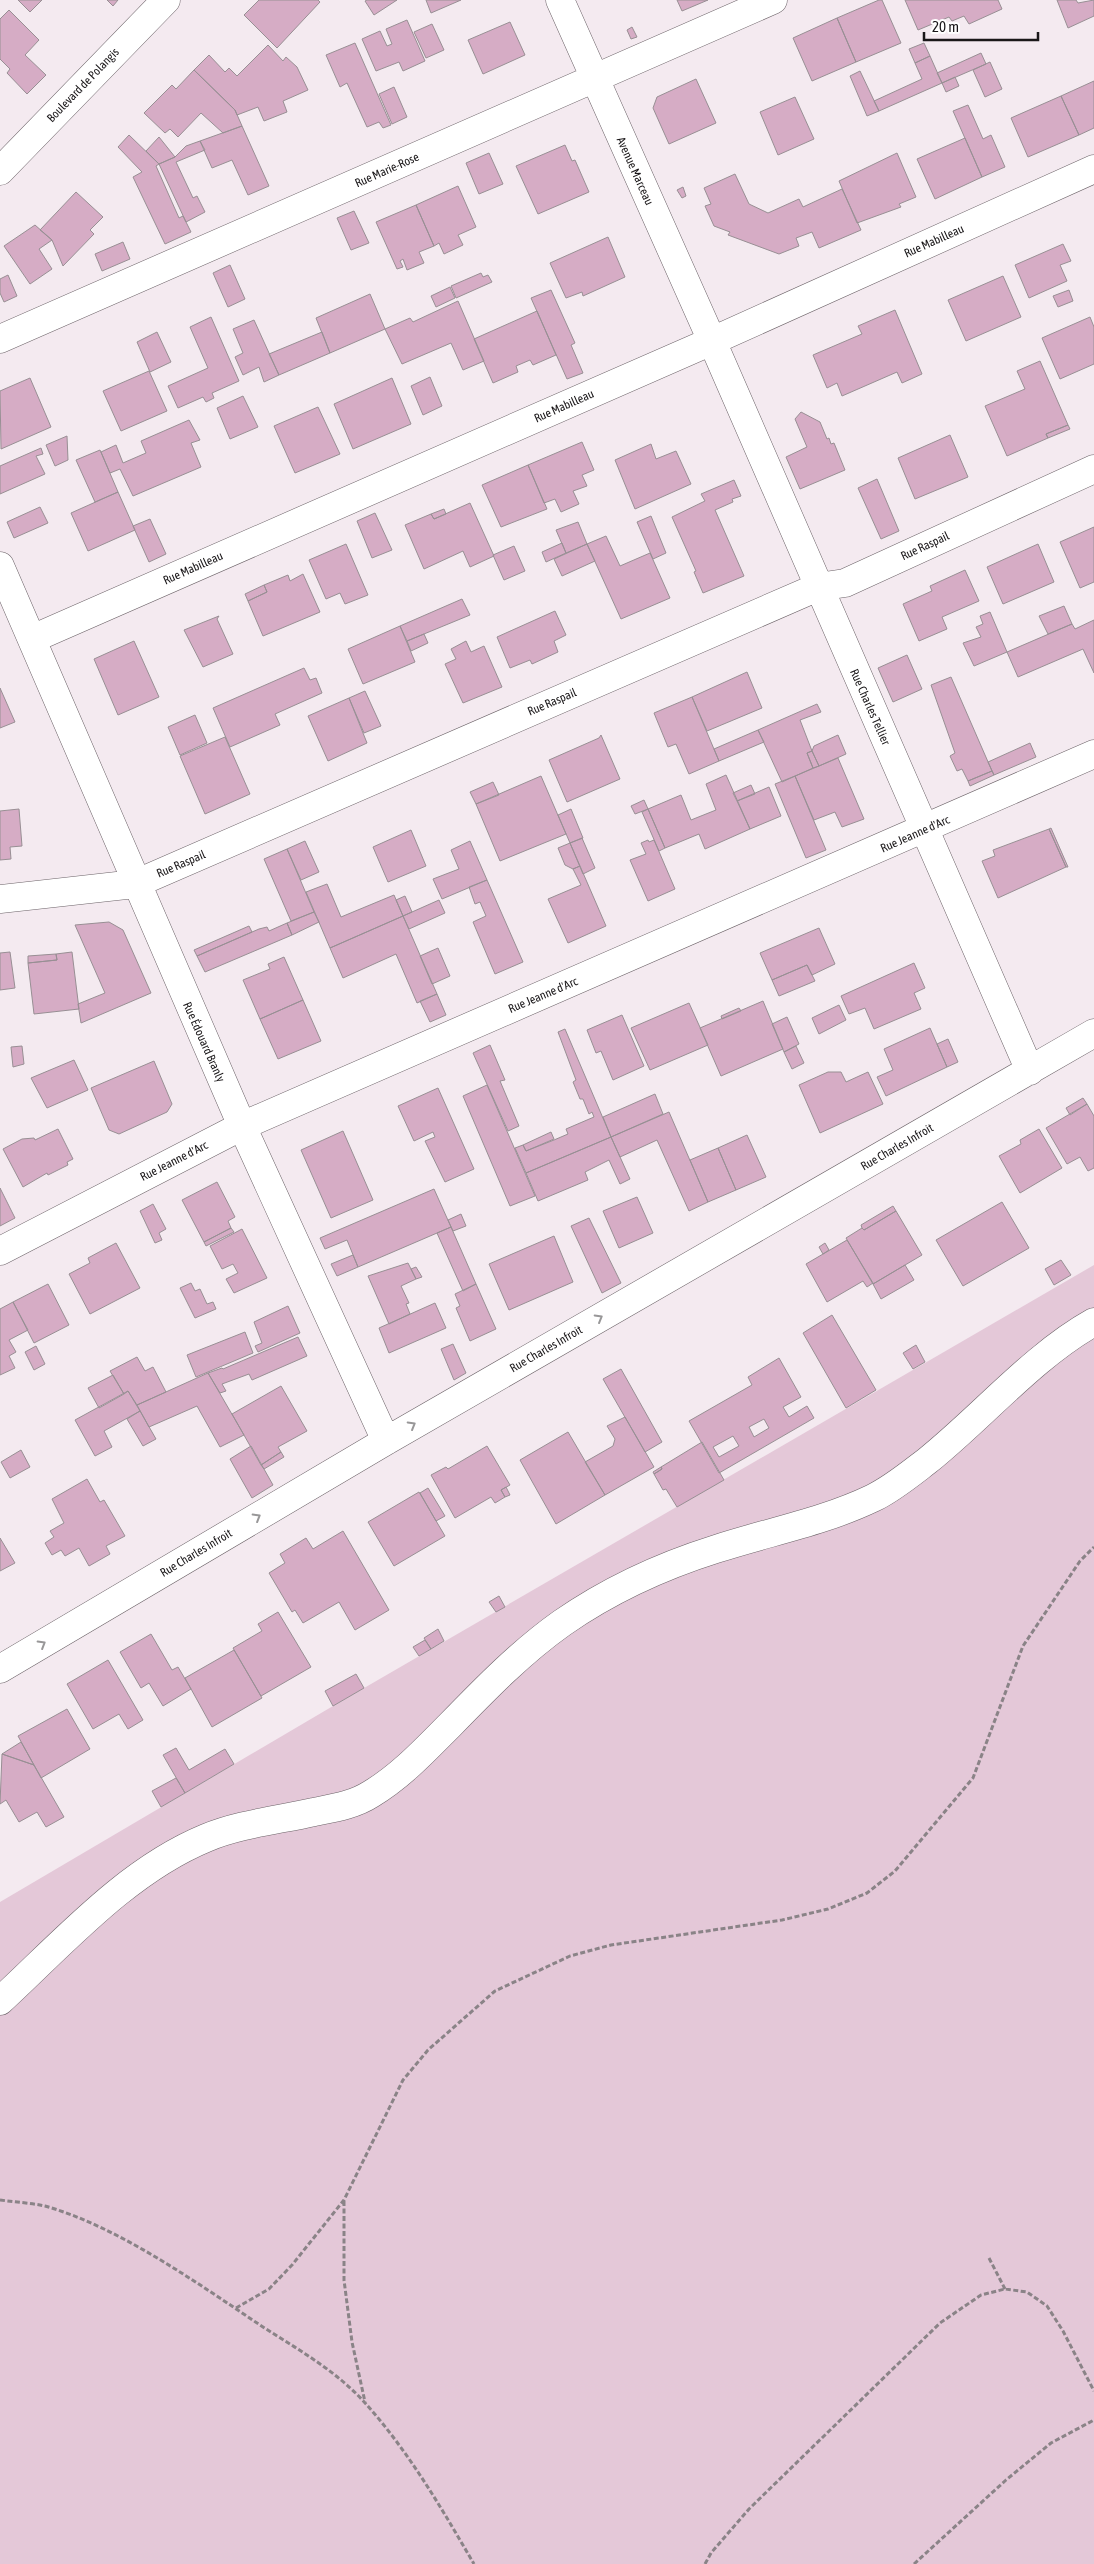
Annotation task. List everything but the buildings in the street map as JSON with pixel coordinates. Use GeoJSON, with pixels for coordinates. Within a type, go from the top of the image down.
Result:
{"type":"FeatureCollection","features":[{"type":"Feature","properties":{"kind":"street","name":"Boulevard de Polangis"},"geometry":{"type":"LineString","coordinates":[[0,171],[166,0]]}},
{"type":"Feature","properties":{"kind":"street","name":"Avenue Marceau"},"geometry":{"type":"LineString","coordinates":[[560,0],[712,341]]}},
{"type":"Feature","properties":{"kind":"street","name":"Rue Marie-Rose"},"geometry":{"type":"LineString","coordinates":[[0,339],[773,0]]}},
{"type":"Feature","properties":{"kind":"street","name":"Rue Mabilleau"},"geometry":{"type":"LineString","coordinates":[[32,639],[712,341],[1094,169]]}},
{"type":"Feature","properties":{"kind":"street","name":"Rue Charles Tellier"},"geometry":{"type":"LineString","coordinates":[[712,341],[1030,1071]]}},
{"type":"Feature","properties":{"kind":"street","name":"Rue Raspail"},"geometry":{"type":"LineString","coordinates":[[0,899],[135,884],[818,587],[845,583],[1094,469]]}},
{"type":"Feature","properties":{"kind":"street","name":"Rue Édouard Branly"},"geometry":{"type":"LineString","coordinates":[[0,566],[135,884],[242,1126],[386,1440]]}},
{"type":"Feature","properties":{"kind":"street","name":"Rue Jeanne d'Arc"},"geometry":{"type":"LineString","coordinates":[[0,1252],[242,1126],[924,830],[1094,754]]}},
{"type":"Feature","properties":{"kind":"street","name":"Rue Charles Infroit"},"geometry":{"type":"LineString","coordinates":[[0,1669],[386,1440],[1094,1033]]}},
{"type":"Feature","properties":{"kind":"street"},"geometry":{"type":"LineString","coordinates":[[0,2001],[129,1883],[166,1857],[208,1837],[342,1806],[366,1797],[410,1765],[495,1678],[561,1624],[608,1595],[667,1566],[715,1549],[839,1513],[875,1497],[908,1476],[949,1444],[1060,1344],[1094,1322]]}},
{"type":"Feature","properties":{"kind":"path"},"geometry":{"type":"LineString","coordinates":[[236,2308],[269,2289],[344,2200],[403,2080],[428,2050],[496,1991],[570,1956],[611,1945],[782,1920],[828,1909],[867,1893],[895,1871],[973,1778],[1023,1646],[1080,1561],[1094,1547]]}},
{"type":"Feature","properties":{"kind":"path"},"geometry":{"type":"LineString","coordinates":[[0,2200],[44,2206],[97,2227],[136,2247],[236,2308],[337,2376],[366,2403],[388,2430],[437,2500],[474,2564]]}},
{"type":"Feature","properties":{"kind":"path"},"geometry":{"type":"LineString","coordinates":[[344,2200],[344,2280],[352,2342],[366,2403]]}},
{"type":"Feature","properties":{"kind":"path"},"geometry":{"type":"LineString","coordinates":[[989,2258],[1005,2289]]}},
{"type":"Feature","properties":{"kind":"path"},"geometry":{"type":"LineString","coordinates":[[705,2564],[711,2553],[749,2509],[940,2323],[981,2295],[1005,2289],[1027,2292],[1047,2306],[1063,2331],[1094,2391]]}},
{"type":"Feature","properties":{"kind":"path"},"geometry":{"type":"LineString","coordinates":[[914,2564],[1043,2449],[1094,2420]]}},
{"type":"Feature","properties":{"kind":"shaded area"},"geometry":{"type":"Polygon","coordinates":[[[1094,1265],[1094,2564],[0,2564],[0,1902],[333,1706],[1094,1265]]]}}]}
